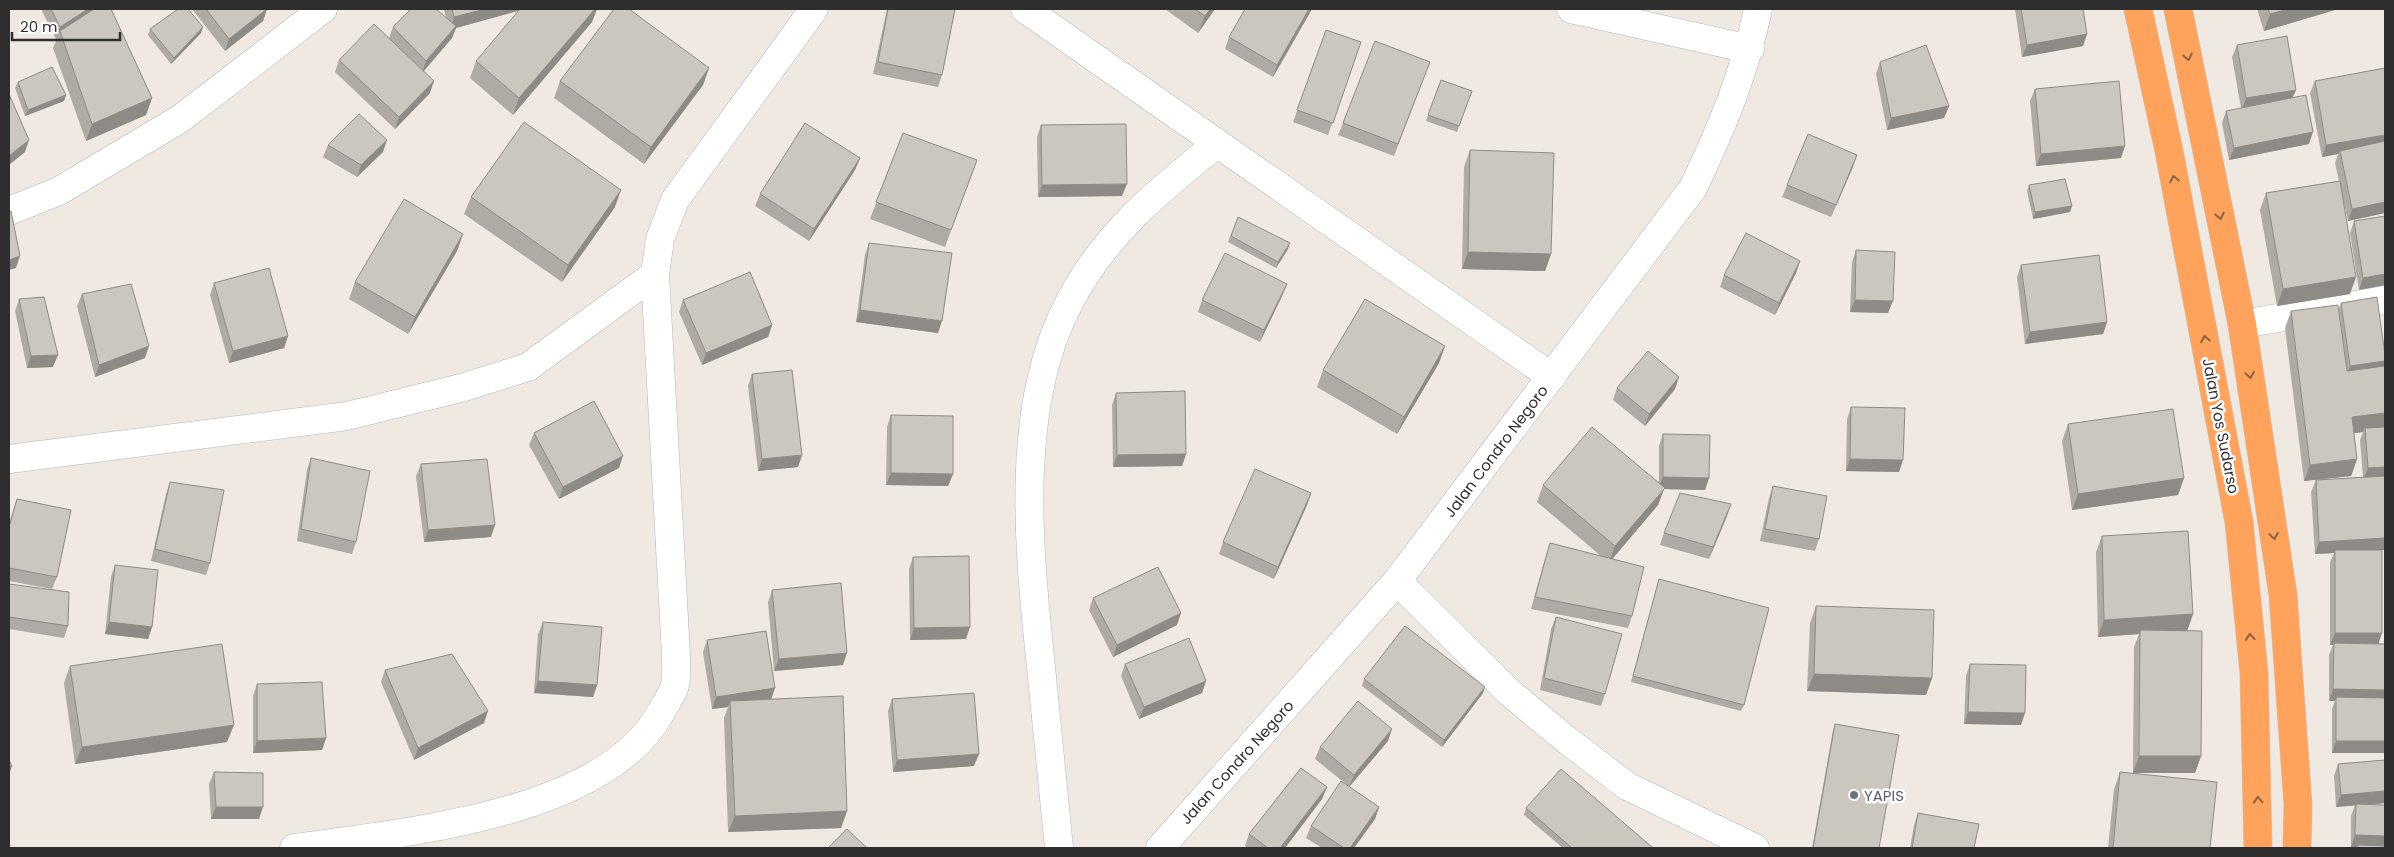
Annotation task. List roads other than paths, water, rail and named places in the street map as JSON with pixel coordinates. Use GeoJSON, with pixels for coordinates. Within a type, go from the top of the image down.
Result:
{"type":"FeatureCollection","features":[{"type":"Feature","properties":{"kind":"highway","name":"Jalan Yos Sudarso"},"geometry":{"type":"LineString","coordinates":[[2140,9],[2169,151],[2239,522],[2254,673],[2258,848]]}},
{"type":"Feature","properties":{"kind":"highway"},"geometry":{"type":"LineString","coordinates":[[2178,9],[2242,324],[2283,595],[2298,805],[2297,848]]}},
{"type":"Feature","properties":{"kind":"street"},"geometry":{"type":"LineString","coordinates":[[9,210],[59,192],[180,119],[323,9]]}},
{"type":"Feature","properties":{"kind":"street"},"geometry":{"type":"LineString","coordinates":[[294,848],[450,825],[552,797],[615,763],[652,729],[675,687],[676,655],[654,274],[660,239],[675,200],[814,9]]}},
{"type":"Feature","properties":{"kind":"street"},"geometry":{"type":"LineString","coordinates":[[1025,9],[1552,377]]}},
{"type":"Feature","properties":{"kind":"street"},"geometry":{"type":"LineString","coordinates":[[1571,9],[1750,49]]}},
{"type":"Feature","properties":{"kind":"street","name":"Jalan Condro Negoro"},"geometry":{"type":"LineString","coordinates":[[1160,848],[1397,581],[1693,188],[1720,132],[1750,49],[1758,9]]}},
{"type":"Feature","properties":{"kind":"street"},"geometry":{"type":"LineString","coordinates":[[1059,848],[1031,572],[1030,451],[1041,382],[1052,339],[1070,300],[1113,235],[1166,185],[1217,144]]}},
{"type":"Feature","properties":{"kind":"street"},"geometry":{"type":"LineString","coordinates":[[9,459],[346,416],[461,388],[528,367],[654,274]]}},
{"type":"Feature","properties":{"kind":"street"},"geometry":{"type":"LineString","coordinates":[[2242,324],[2385,300]]}},
{"type":"Feature","properties":{"kind":"street"},"geometry":{"type":"LineString","coordinates":[[1397,581],[1509,692],[1568,741],[1628,786],[1756,848]]}},
{"type":"Feature","properties":{"kind":"place","name":"YAPIS"},"geometry":{"type":"Point","coordinates":[1854,795]}}]}
